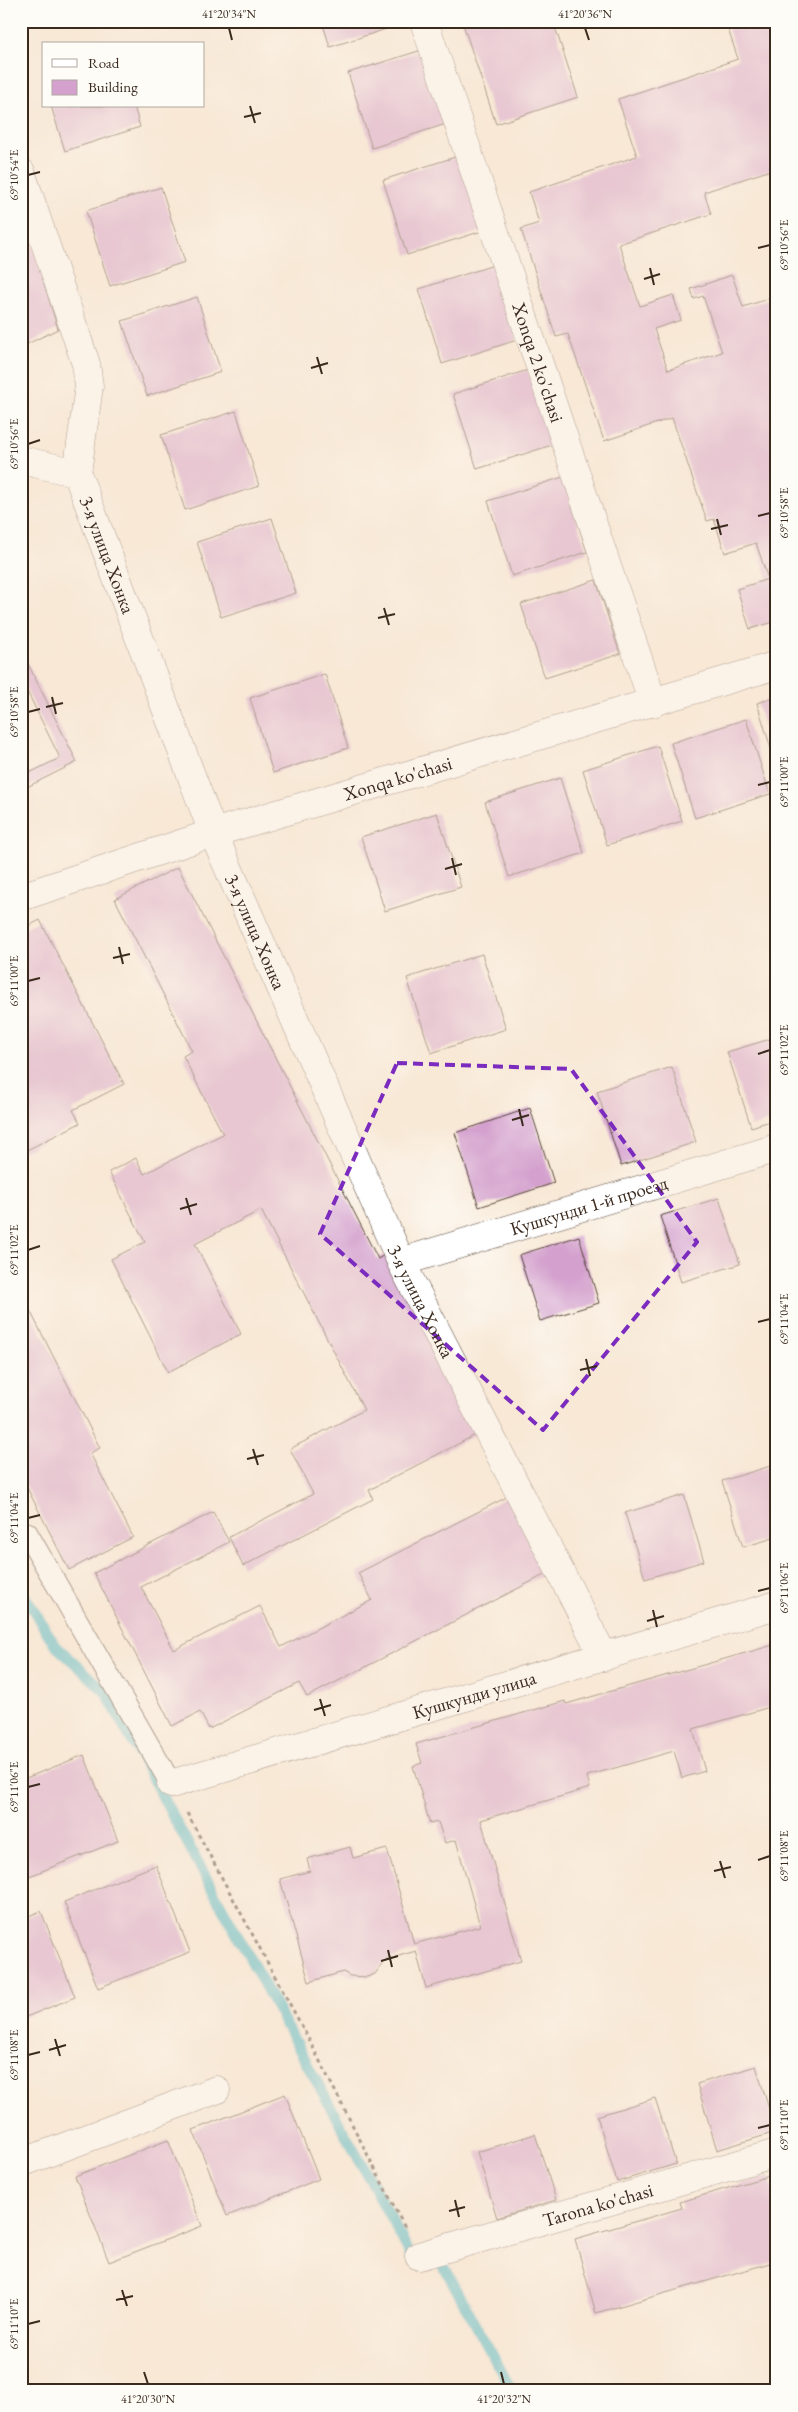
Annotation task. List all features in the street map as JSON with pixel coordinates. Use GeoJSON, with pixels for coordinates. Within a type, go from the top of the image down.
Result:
{"type":"FeatureCollection","features":[{"type":"Feature","properties":{"kind":"street","name":"Xonqa 2 ko'chasi"},"geometry":{"type":"LineString","coordinates":[[424,21],[653,704]]}},
{"type":"Feature","properties":{"kind":"street","name":"3-я улица Хонка"},"geometry":{"type":"LineString","coordinates":[[21,172],[86,364],[89,386],[77,473],[213,833],[401,1262],[604,1657]]}},
{"type":"Feature","properties":{"kind":"street"},"geometry":{"type":"LineString","coordinates":[[21,460],[77,473]]}},
{"type":"Feature","properties":{"kind":"street","name":"Xonqa ko'chasi"},"geometry":{"type":"LineString","coordinates":[[21,897],[213,833],[653,704],[777,665]]}},
{"type":"Feature","properties":{"kind":"street","name":"Кушкунди 1-й проезд"},"geometry":{"type":"LineString","coordinates":[[401,1262],[777,1148]]}},
{"type":"Feature","properties":{"kind":"street","name":"Кушкунди улица"},"geometry":{"type":"LineString","coordinates":[[171,1784],[777,1605]]}},
{"type":"Feature","properties":{"kind":"street"},"geometry":{"type":"LineString","coordinates":[[21,2162],[216,2090]]}},
{"type":"Feature","properties":{"kind":"street","name":"Tarona ko'chasi"},"geometry":{"type":"LineString","coordinates":[[420,2256],[777,2153]]}},
{"type":"Feature","properties":{"kind":"lane"},"geometry":{"type":"LineString","coordinates":[[27,1533],[171,1784]]}},
{"type":"Feature","properties":{"kind":"path"},"geometry":{"type":"LineString","coordinates":[[171,1784],[306,2034],[420,2256]]}},
{"type":"Feature","properties":{"kind":"highlighted area"},"geometry":{"type":"Polygon","coordinates":[[[397,1063],[571,1069],[697,1242],[543,1430],[320,1234],[397,1063]]]}},
{"type":"Feature","properties":{"kind":"building"},"geometry":{"type":"Polygon","coordinates":[[[322,21],[404,21],[405,23],[330,47],[322,21]]]}},
{"type":"Feature","properties":{"kind":"building"},"geometry":{"type":"Polygon","coordinates":[[[462,21],[553,21],[578,97],[496,124],[462,21]]]}},
{"type":"Feature","properties":{"kind":"building"},"geometry":{"type":"Polygon","coordinates":[[[750,21],[777,21],[777,168],[704,192],[711,214],[619,244],[640,306],[673,295],[681,320],[654,329],[668,370],[722,352],[703,296],[694,299],[691,289],[732,275],[743,307],[777,296],[777,621],[750,629],[737,589],[768,579],[756,543],[725,553],[714,519],[707,521],[672,418],[604,441],[568,334],[556,337],[521,229],[539,223],[529,192],[637,156],[618,99],[738,59],[728,29],[750,21]]]}},
{"type":"Feature","properties":{"kind":"building"},"geometry":{"type":"Polygon","coordinates":[[[422,50],[446,124],[372,148],[348,73],[422,50]]]}},
{"type":"Feature","properties":{"kind":"building"},"geometry":{"type":"Polygon","coordinates":[[[52,108],[135,108],[140,127],[65,151],[52,108]]]}},
{"type":"Feature","properties":{"kind":"building"},"geometry":{"type":"Polygon","coordinates":[[[458,156],[482,231],[407,255],[383,180],[458,156]]]}},
{"type":"Feature","properties":{"kind":"building"},"geometry":{"type":"Polygon","coordinates":[[[161,187],[185,262],[110,286],[86,211],[161,187]]]}},
{"type":"Feature","properties":{"kind":"building"},"geometry":{"type":"Polygon","coordinates":[[[26,224],[58,329],[21,347],[21,226],[26,224]]]}},
{"type":"Feature","properties":{"kind":"building"},"geometry":{"type":"Polygon","coordinates":[[[494,265],[517,340],[442,364],[419,289],[494,265]]]}},
{"type":"Feature","properties":{"kind":"building"},"geometry":{"type":"Polygon","coordinates":[[[197,297],[221,372],[147,396],[122,321],[197,297]]]}},
{"type":"Feature","properties":{"kind":"building"},"geometry":{"type":"Polygon","coordinates":[[[528,370],[552,445],[477,469],[453,394],[528,370]]]}},
{"type":"Feature","properties":{"kind":"building"},"geometry":{"type":"Polygon","coordinates":[[[236,411],[259,486],[185,510],[161,435],[236,411]]]}},
{"type":"Feature","properties":{"kind":"building"},"geometry":{"type":"Polygon","coordinates":[[[563,477],[587,552],[512,576],[488,501],[563,477]]]}},
{"type":"Feature","properties":{"kind":"building"},"geometry":{"type":"Polygon","coordinates":[[[272,518],[296,593],[221,617],[197,542],[272,518]]]}},
{"type":"Feature","properties":{"kind":"building"},"geometry":{"type":"Polygon","coordinates":[[[596,580],[620,654],[545,678],[521,604],[596,580]]]}},
{"type":"Feature","properties":{"kind":"building"},"geometry":{"type":"Polygon","coordinates":[[[21,650],[77,762],[21,790],[21,777],[60,758],[21,679],[21,650]]]}},
{"type":"Feature","properties":{"kind":"building"},"geometry":{"type":"Polygon","coordinates":[[[325,674],[348,748],[273,773],[250,698],[325,674]]]}},
{"type":"Feature","properties":{"kind":"building"},"geometry":{"type":"Polygon","coordinates":[[[777,697],[777,765],[776,765],[757,703],[777,697]]]}},
{"type":"Feature","properties":{"kind":"building"},"geometry":{"type":"Polygon","coordinates":[[[746,719],[770,794],[695,818],[671,743],[746,719]]]}},
{"type":"Feature","properties":{"kind":"building"},"geometry":{"type":"Polygon","coordinates":[[[658,746],[682,821],[607,845],[583,770],[658,746]]]}},
{"type":"Feature","properties":{"kind":"building"},"geometry":{"type":"Polygon","coordinates":[[[560,778],[584,853],[509,877],[485,802],[560,778]]]}},
{"type":"Feature","properties":{"kind":"building"},"geometry":{"type":"Polygon","coordinates":[[[437,813],[461,887],[385,911],[361,837],[437,813]]]}},
{"type":"Feature","properties":{"kind":"building"},"geometry":{"type":"Polygon","coordinates":[[[178,867],[378,1259],[384,1255],[483,1431],[369,1490],[373,1499],[243,1566],[229,1537],[313,1494],[290,1449],[364,1410],[261,1210],[195,1244],[241,1334],[168,1372],[111,1259],[145,1242],[109,1172],[136,1158],[144,1174],[223,1134],[183,1056],[192,1051],[115,899],[178,867]]]}},
{"type":"Feature","properties":{"kind":"building"},"geometry":{"type":"Polygon","coordinates":[[[40,920],[124,1084],[73,1110],[80,1123],[21,1153],[21,1111],[25,1109],[21,1102],[21,930],[40,920]]]}},
{"type":"Feature","properties":{"kind":"building"},"geometry":{"type":"Polygon","coordinates":[[[482,954],[506,1029],[431,1053],[407,978],[482,954]]]}},
{"type":"Feature","properties":{"kind":"building"},"geometry":{"type":"Polygon","coordinates":[[[777,1037],[777,1119],[751,1127],[727,1052],[777,1037]]]}},
{"type":"Feature","properties":{"kind":"building"},"geometry":{"type":"Polygon","coordinates":[[[672,1067],[696,1142],[621,1166],[597,1091],[672,1067]]]}},
{"type":"Feature","properties":{"kind":"building"},"geometry":{"type":"Polygon","coordinates":[[[530,1108],[554,1183],[479,1207],[455,1133],[530,1108]]]}},
{"type":"Feature","properties":{"kind":"building"},"geometry":{"type":"Polygon","coordinates":[[[777,1182],[777,1207],[776,1207],[769,1184],[777,1182]]]}},
{"type":"Feature","properties":{"kind":"building"},"geometry":{"type":"Polygon","coordinates":[[[719,1198],[740,1264],[681,1282],[660,1216],[719,1198]]]}},
{"type":"Feature","properties":{"kind":"building"},"geometry":{"type":"Polygon","coordinates":[[[579,1236],[599,1303],[540,1321],[519,1255],[579,1236]]]}},
{"type":"Feature","properties":{"kind":"building"},"geometry":{"type":"Polygon","coordinates":[[[21,1293],[100,1448],[90,1453],[133,1537],[69,1570],[21,1476],[21,1293]]]}},
{"type":"Feature","properties":{"kind":"building"},"geometry":{"type":"Polygon","coordinates":[[[777,1464],[777,1537],[743,1547],[722,1481],[777,1464]]]}},
{"type":"Feature","properties":{"kind":"building"},"geometry":{"type":"Polygon","coordinates":[[[684,1495],[704,1561],[645,1579],[625,1513],[684,1495]]]}},
{"type":"Feature","properties":{"kind":"building"},"geometry":{"type":"Polygon","coordinates":[[[507,1497],[546,1574],[307,1697],[299,1683],[209,1729],[200,1712],[172,1726],[94,1573],[213,1512],[229,1542],[141,1587],[174,1650],[260,1606],[281,1647],[372,1600],[358,1573],[507,1497]]]}},
{"type":"Feature","properties":{"kind":"building"},"geometry":{"type":"Polygon","coordinates":[[[777,1644],[777,1705],[693,1729],[705,1771],[682,1778],[674,1751],[587,1776],[590,1788],[481,1820],[521,1961],[426,1988],[416,1951],[385,1960],[375,1974],[367,1977],[350,1976],[343,1972],[309,1982],[280,1879],[310,1871],[307,1859],[350,1847],[353,1858],[387,1849],[414,1944],[480,1926],[456,1840],[445,1843],[438,1822],[430,1824],[413,1766],[422,1763],[416,1744],[565,1701],[566,1704],[777,1644]]]}},
{"type":"Feature","properties":{"kind":"building"},"geometry":{"type":"Polygon","coordinates":[[[84,1755],[118,1841],[27,1877],[21,1864],[21,1780],[84,1755]]]}},
{"type":"Feature","properties":{"kind":"building"},"geometry":{"type":"Polygon","coordinates":[[[156,1865],[190,1952],[98,1988],[64,1902],[156,1865]]]}},
{"type":"Feature","properties":{"kind":"building"},"geometry":{"type":"Polygon","coordinates":[[[41,1911],[75,1997],[21,2019],[21,1919],[41,1911]]]}},
{"type":"Feature","properties":{"kind":"building"},"geometry":{"type":"Polygon","coordinates":[[[756,2066],[776,2132],[717,2150],[697,2084],[756,2066]]]}},
{"type":"Feature","properties":{"kind":"building"},"geometry":{"type":"Polygon","coordinates":[[[285,2094],[319,2179],[227,2216],[193,2130],[285,2094]]]}},
{"type":"Feature","properties":{"kind":"building"},"geometry":{"type":"Polygon","coordinates":[[[655,2098],[676,2164],[617,2182],[597,2116],[655,2098]]]}},
{"type":"Feature","properties":{"kind":"building"},"geometry":{"type":"Polygon","coordinates":[[[535,2134],[556,2200],[497,2218],[477,2152],[535,2134]]]}},
{"type":"Feature","properties":{"kind":"building"},"geometry":{"type":"Polygon","coordinates":[[[168,2140],[202,2226],[109,2262],[75,2176],[168,2140]]]}},
{"type":"Feature","properties":{"kind":"building"},"geometry":{"type":"Polygon","coordinates":[[[769,2176],[777,2201],[777,2261],[596,2313],[575,2239],[682,2208],[680,2202],[769,2176]]]}},
{"type":"Feature","properties":{"kind":"waterway"},"geometry":{"type":"LineString","coordinates":[[21,1590],[55,1645],[105,1691],[414,2261]]}},
{"type":"Feature","properties":{"kind":"waterway"},"geometry":{"type":"LineString","coordinates":[[430,2263],[440,2259],[512,2391]]}}]}
